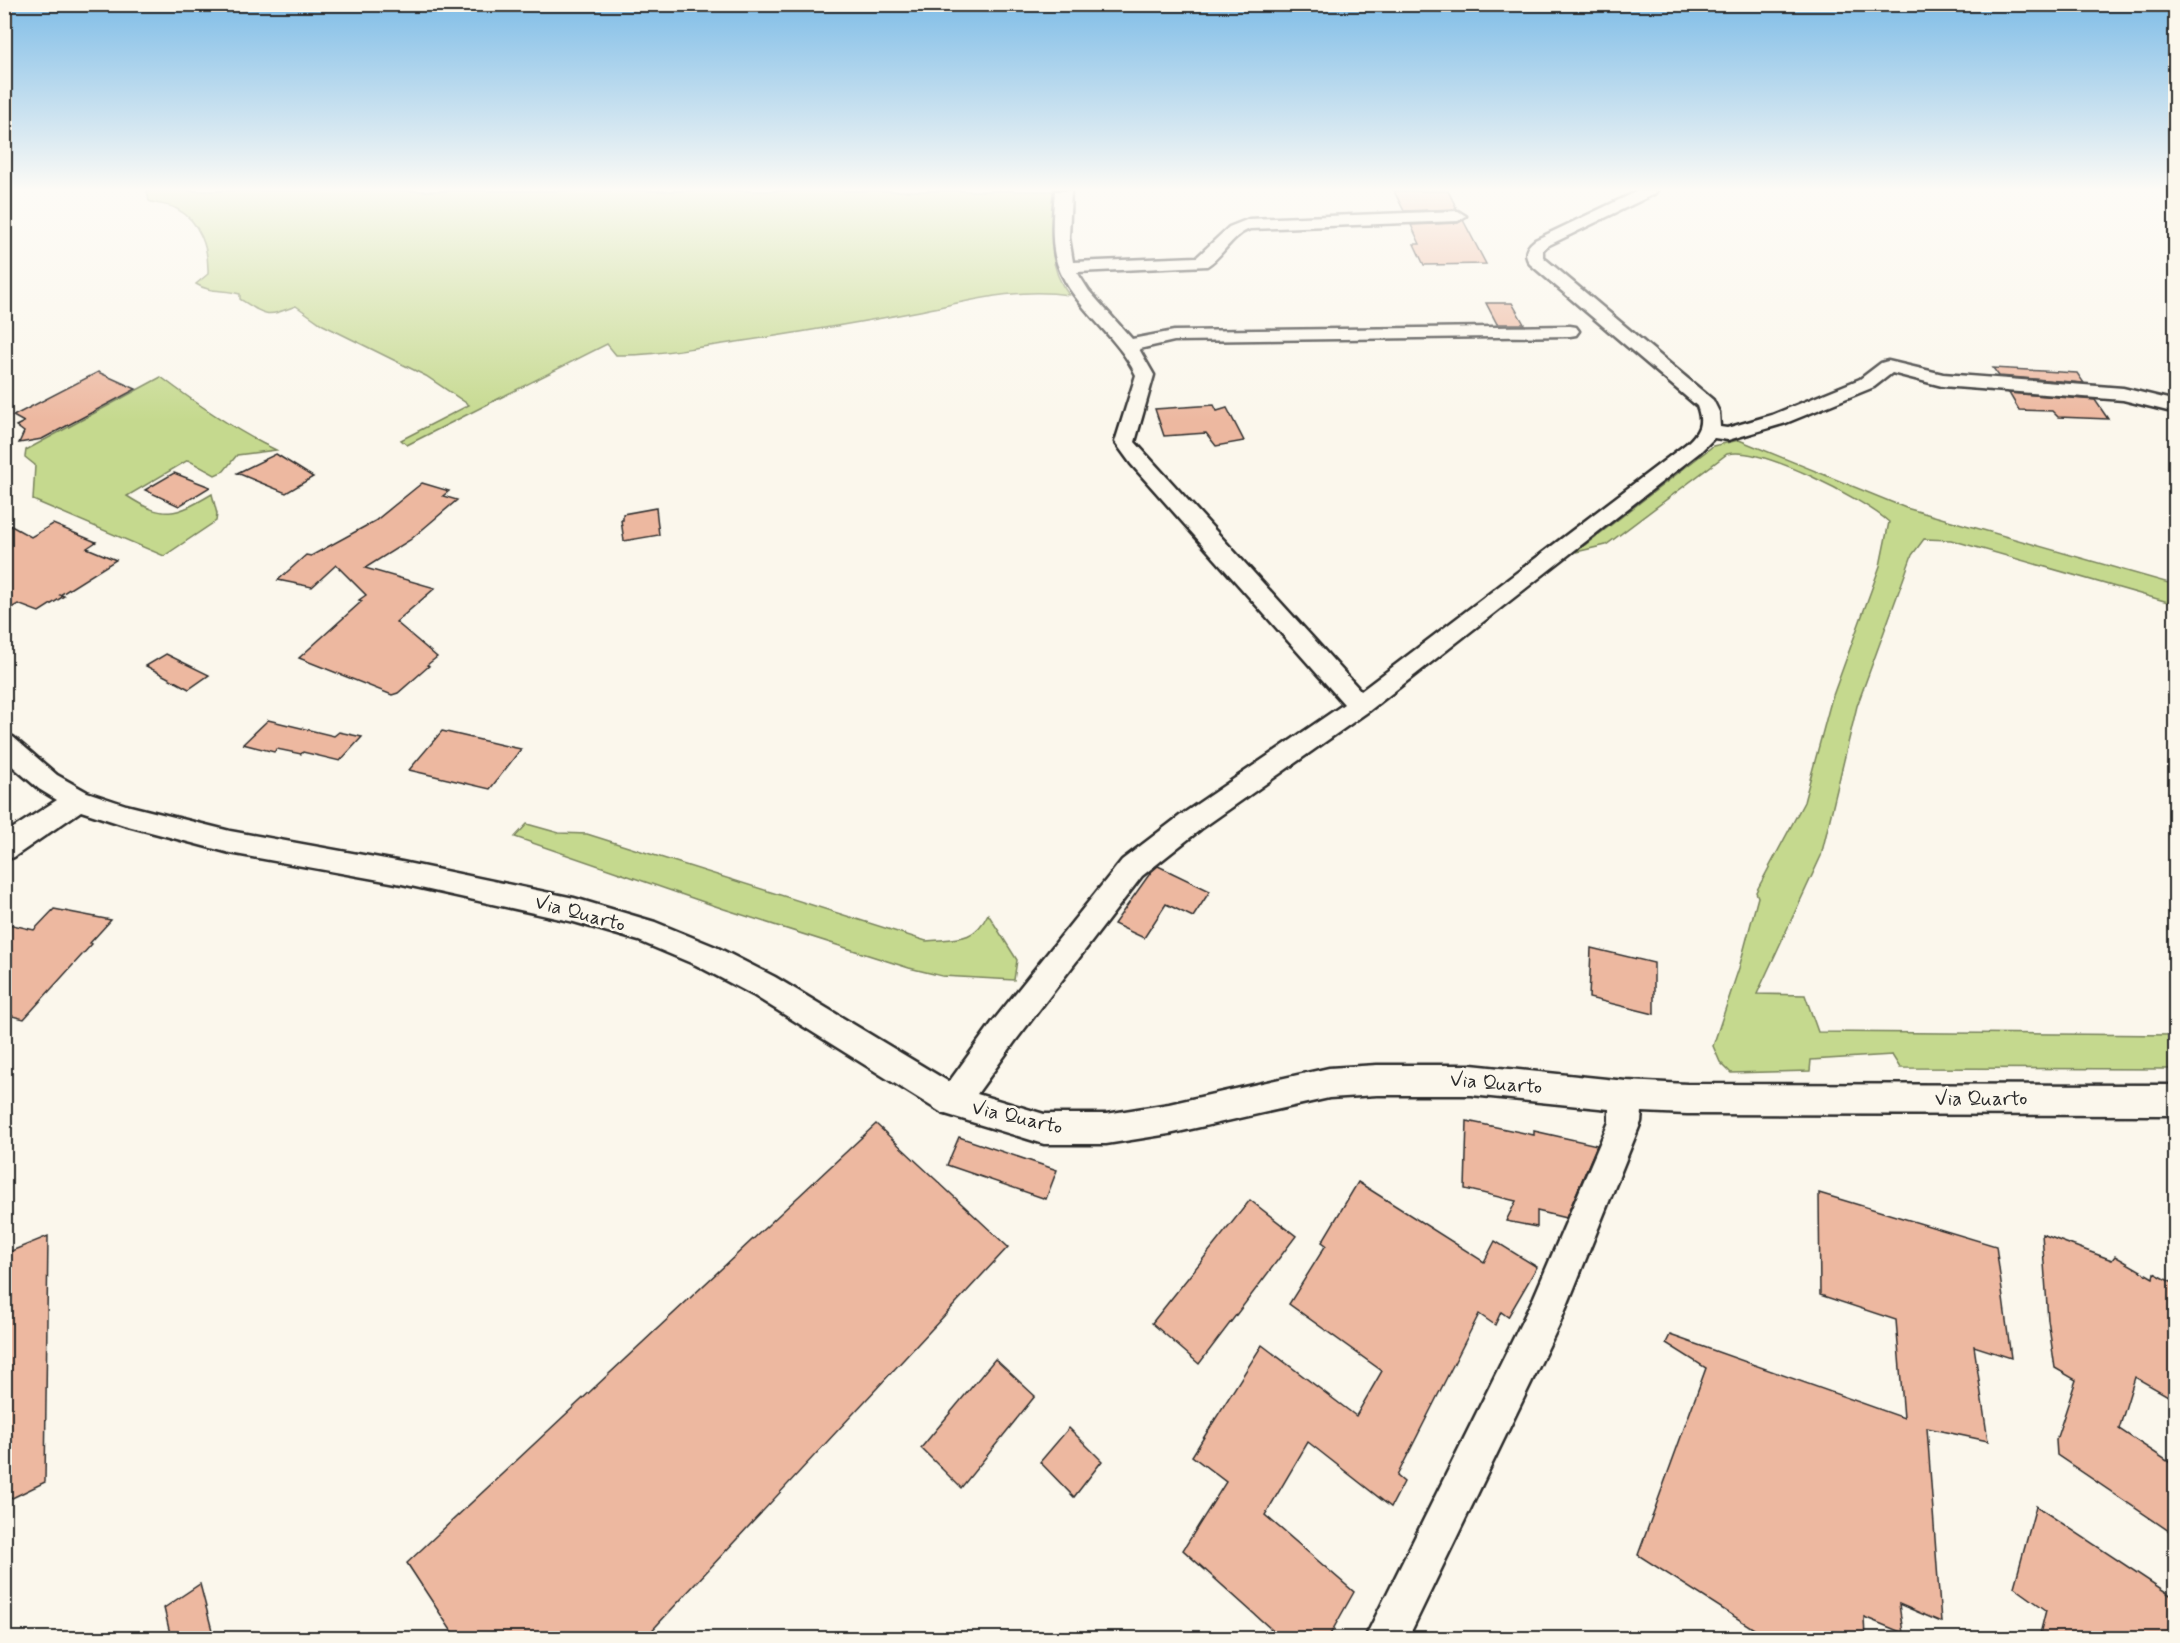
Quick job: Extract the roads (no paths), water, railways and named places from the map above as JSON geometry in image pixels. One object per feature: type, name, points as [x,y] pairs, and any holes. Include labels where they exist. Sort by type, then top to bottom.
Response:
[{"type":"street","points":[[1066,268],[1082,293],[1130,345],[1145,375],[1125,442],[1162,487],[1337,683],[1360,705]]},
{"type":"street","points":[[953,1102],[1005,1030],[1132,868],[1191,822],[1360,705],[1693,448],[1710,432],[1712,418],[1706,404],[1545,268]]},
{"type":"street","points":[[1130,345],[1174,336],[1570,331]]},
{"type":"street","points":[[1710,432],[1728,434],[1779,419],[1868,383],[1888,367],[1942,380],[2122,394],[2175,407]]},
{"type":"street","name":"Via Quarto","points":[[4,744],[48,782],[78,799],[124,814],[230,842],[414,875],[574,910],[645,931],[706,956],[764,986],[953,1102],[1044,1129],[1106,1130],[1169,1119],[1329,1083],[1358,1081],[1471,1080],[1626,1096],[1686,1099],[2175,1100]]},
{"type":"street","points":[[4,849],[78,799]]},
{"type":"street","points":[[1386,1638],[1547,1310],[1625,1122],[1626,1096]]}]
